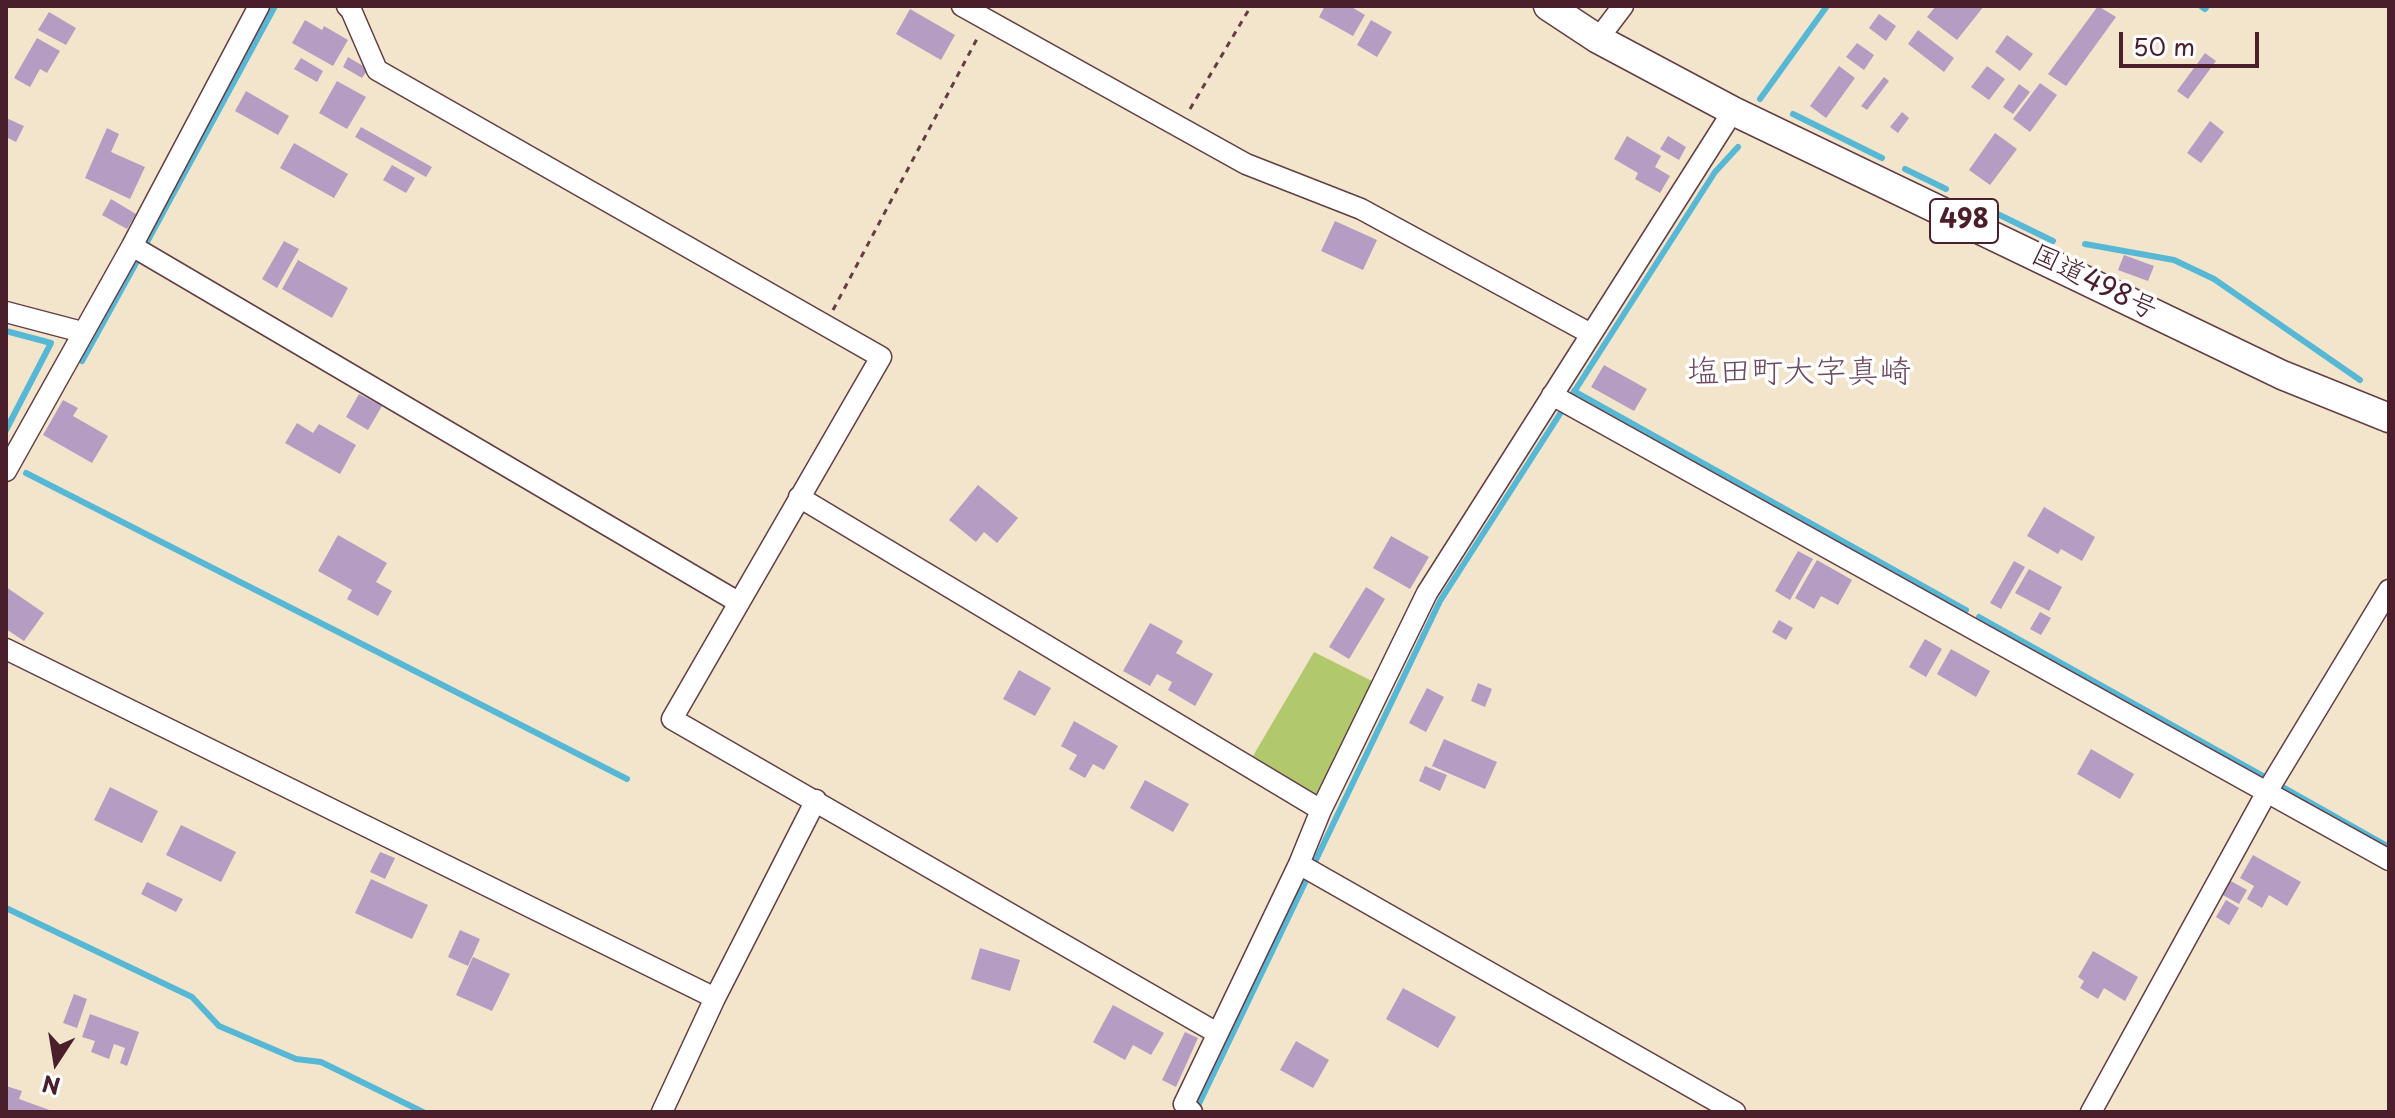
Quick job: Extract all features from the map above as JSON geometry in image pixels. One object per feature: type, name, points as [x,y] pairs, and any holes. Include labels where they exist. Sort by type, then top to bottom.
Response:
[{"type":"highway","name":"国道498号","points":[[1548,6],[1598,39],[1733,111],[2282,375],[2389,418]]},
{"type":"street","points":[[6,471],[132,246],[259,6]]},
{"type":"street","points":[[347,6],[377,70],[881,357],[672,719],[1217,1033]]},
{"type":"street","points":[[962,6],[1246,164],[1361,209],[1591,334]]},
{"type":"street","points":[[1598,39],[1623,6]]},
{"type":"street","points":[[1188,1108],[1217,1033],[1427,593],[1733,111]]},
{"type":"street","points":[[132,246],[738,602]]},
{"type":"street","points":[[6,312],[82,332]]},
{"type":"street","points":[[1552,395],[2268,790],[2389,860]]},
{"type":"street","points":[[799,497],[1321,810]]},
{"type":"street","points":[[2091,1112],[2268,790],[2389,590]]},
{"type":"street","points":[[6,649],[715,998]]},
{"type":"street","points":[[662,1112],[715,998],[816,800]]},
{"type":"street","points":[[1299,864],[1735,1112]]},
{"type":"path","points":[[1179,127],[1251,6]]},
{"type":"path","points":[[825,325],[987,20]]},
{"type":"green space","points":[[1314,652],[1374,682],[1316,795],[1253,756]]},
{"type":"building","points":[[1325,6],[1350,6],[1365,15],[1353,36],[1319,17]]},
{"type":"building","points":[[1936,6],[1984,6],[1957,40],[1927,17]]},
{"type":"building","points":[[2098,6],[2116,17],[2066,86],[2048,74]]},
{"type":"building","points":[[910,9],[955,35],[941,60],[896,34]]},
{"type":"building","points":[[49,12],[76,28],[66,45],[38,30]]},
{"type":"building","points":[[1879,14],[1896,26],[1886,41],[1869,28]]},
{"type":"building","points":[[305,20],[322,30],[324,26],[348,40],[333,66],[292,43]]},
{"type":"building","points":[[1371,20],[1392,32],[1377,57],[1357,45]]},
{"type":"building","points":[[1918,30],[1954,58],[1944,72],[1908,44]]},
{"type":"building","points":[[2007,35],[2033,54],[2020,71],[1995,52]]},
{"type":"building","points":[[37,38],[60,51],[47,73],[40,69],[30,87],[14,78]]},
{"type":"building","points":[[1857,43],[1874,55],[1864,70],[1846,57]]},
{"type":"building","points":[[2205,53],[2216,61],[2188,99],[2177,91]]},
{"type":"building","points":[[348,57],[368,69],[362,78],[343,67]]},
{"type":"building","points":[[301,58],[323,71],[317,82],[294,69]]},
{"type":"building","points":[[1839,66],[1855,78],[1826,118],[1810,106]]},
{"type":"building","points":[[1987,66],[2005,79],[1989,100],[1971,87]]},
{"type":"building","points":[[1884,77],[1889,81],[1867,110],[1861,106]]},
{"type":"building","points":[[337,81],[366,97],[347,129],[319,113]]},
{"type":"building","points":[[2040,83],[2057,95],[2030,132],[2013,119]]},
{"type":"building","points":[[2019,84],[2030,92],[2013,114],[2003,107]]},
{"type":"building","points":[[246,91],[289,116],[278,135],[235,111]]},
{"type":"building","points":[[1902,112],[1909,118],[1898,133],[1890,127]]},
{"type":"building","points":[[6,118],[24,126],[16,142],[6,137]]},
{"type":"building","points":[[2210,121],[2224,132],[2201,163],[2187,153]]},
{"type":"building","points":[[361,127],[432,167],[426,177],[355,137]]},
{"type":"building","points":[[107,128],[119,134],[111,152],[145,167],[130,199],[85,178]]},
{"type":"building","points":[[1995,133],[2017,149],[1990,185],[1969,170]]},
{"type":"building","points":[[1627,136],[1661,156],[1655,167],[1670,176],[1660,193],[1635,179],[1638,173],[1614,159]]},
{"type":"building","points":[[1668,136],[1686,147],[1679,160],[1660,149]]},
{"type":"building","points":[[294,143],[348,174],[334,198],[280,168]]},
{"type":"building","points":[[392,165],[415,178],[406,193],[383,180]]},
{"type":"building","points":[[111,199],[136,214],[127,229],[102,215]]},
{"type":"building","points":[[1335,221],[1377,240],[1363,270],[1321,251]]},
{"type":"building","points":[[284,241],[299,249],[277,288],[262,279]]},
{"type":"building","points":[[2124,255],[2154,266],[2148,281],[2118,270]]},
{"type":"building","points":[[298,260],[348,288],[332,318],[282,289]]},
{"type":"building","points":[[1604,365],[1647,389],[1634,411],[1591,387]]},
{"type":"building","points":[[359,394],[382,406],[368,430],[346,417]]},
{"type":"building","points":[[63,400],[78,408],[73,416],[108,436],[92,463],[43,435]]},
{"type":"building","points":[[297,423],[313,433],[319,424],[356,445],[340,474],[285,443]]},
{"type":"building","points":[[978,485],[1018,518],[997,543],[984,532],[976,542],[949,520]]},
{"type":"building","points":[[2044,507],[2095,537],[2082,561],[2061,549],[2058,554],[2027,536]]},
{"type":"building","points":[[338,535],[387,563],[376,582],[392,591],[378,616],[347,599],[352,590],[318,571]]},
{"type":"building","points":[[1391,536],[1429,557],[1410,589],[1373,568]]},
{"type":"building","points":[[1798,551],[1813,559],[1790,600],[1775,591]]},
{"type":"building","points":[[1817,560],[1852,580],[1838,605],[1821,596],[1814,609],[1795,598]]},
{"type":"building","points":[[2014,561],[2025,567],[2001,609],[1990,603]]},
{"type":"building","points":[[2029,569],[2062,587],[2049,611],[2015,593]]},
{"type":"building","points":[[6,587],[44,613],[24,641],[6,629]]},
{"type":"building","points":[[1366,587],[1385,599],[1349,659],[1329,647]]},
{"type":"building","points":[[2040,612],[2051,618],[2041,635],[2030,629]]},
{"type":"building","points":[[1779,620],[1793,628],[1786,640],[1772,632]]},
{"type":"building","points":[[1150,623],[1183,641],[1176,653],[1213,674],[1195,706],[1168,690],[1172,682],[1157,674],[1150,686],[1123,671]]},
{"type":"building","points":[[1925,639],[1942,649],[1926,677],[1909,667]]},
{"type":"building","points":[[1951,649],[1990,671],[1976,697],[1937,674]]},
{"type":"building","points":[[1019,670],[1051,688],[1035,716],[1003,699]]},
{"type":"building","points":[[1478,683],[1492,689],[1485,707],[1471,701]]},
{"type":"building","points":[[1427,688],[1444,697],[1426,732],[1409,723]]},
{"type":"building","points":[[1074,721],[1118,746],[1104,770],[1093,764],[1085,778],[1069,769],[1077,755],[1061,746]]},
{"type":"building","points":[[1444,739],[1497,762],[1485,789],[1432,766]]},
{"type":"building","points":[[2091,749],[2134,774],[2120,799],[2077,774]]},
{"type":"building","points":[[1425,766],[1447,775],[1440,791],[1419,781]]},
{"type":"building","points":[[1145,780],[1189,804],[1173,832],[1130,808]]},
{"type":"building","points":[[110,787],[158,811],[142,843],[94,820]]},
{"type":"building","points":[[181,825],[236,852],[221,882],[166,855]]},
{"type":"building","points":[[380,852],[395,858],[385,879],[370,872]]},
{"type":"building","points":[[2253,855],[2301,882],[2287,906],[2269,895],[2262,908],[2247,899],[2254,886],[2240,878]]},
{"type":"building","points":[[371,879],[428,905],[412,939],[355,913]]},
{"type":"building","points":[[2229,880],[2247,890],[2239,904],[2221,894]]},
{"type":"building","points":[[147,882],[183,899],[176,912],[141,894]]},
{"type":"building","points":[[2226,900],[2239,908],[2229,925],[2216,917]]},
{"type":"building","points":[[460,930],[480,939],[468,966],[448,957]]},
{"type":"building","points":[[980,948],[1020,960],[1010,991],[971,979]]},
{"type":"building","points":[[2093,951],[2138,977],[2125,1001],[2104,988],[2098,999],[2080,988],[2084,981],[2078,977]]},
{"type":"building","points":[[473,957],[510,974],[492,1011],[456,995]]},
{"type":"building","points":[[1403,988],[1456,1017],[1438,1048],[1386,1019]]},
{"type":"building","points":[[74,994],[87,999],[77,1028],[63,1023]]},
{"type":"building","points":[[1113,1005],[1164,1033],[1151,1055],[1133,1045],[1125,1060],[1093,1042]]},
{"type":"building","points":[[90,1014],[139,1032],[127,1066],[120,1063],[125,1048],[114,1044],[109,1059],[91,1052],[95,1041],[82,1037]]},
{"type":"building","points":[[1185,1032],[1198,1038],[1176,1087],[1162,1080]]},
{"type":"building","points":[[1296,1041],[1329,1060],[1313,1088],[1280,1070]]},
{"type":"building","points":[[6,1086],[22,1091],[19,1099],[55,1112],[6,1112]]},
{"type":"waterway","points":[[147,242],[275,6]]},
{"type":"waterway","points":[[1760,99],[1827,6]]},
{"type":"waterway","points":[[2201,6],[2205,9],[2207,6]]},
{"type":"waterway","points":[[1793,114],[1882,158]]},
{"type":"waterway","points":[[1196,1110],[1440,601],[1715,172],[1738,147]]},
{"type":"waterway","points":[[1905,169],[1946,189]]},
{"type":"waterway","points":[[1973,202],[2053,241]]},
{"type":"waterway","points":[[2085,244],[2174,260],[2214,279],[2360,380]]},
{"type":"waterway","points":[[82,361],[136,263]]},
{"type":"waterway","points":[[6,331],[51,343],[6,430]]},
{"type":"waterway","points":[[1574,391],[1966,610]]},
{"type":"waterway","points":[[26,473],[627,779]]},
{"type":"waterway","points":[[1979,617],[2265,777]]},
{"type":"waterway","points":[[2281,786],[2389,847]]},
{"type":"waterway","points":[[6,908],[192,997],[219,1026],[296,1059],[321,1062],[423,1112]]},
{"type":"district","name":"塩田町大字真崎","points":[[1799,373]]}]
